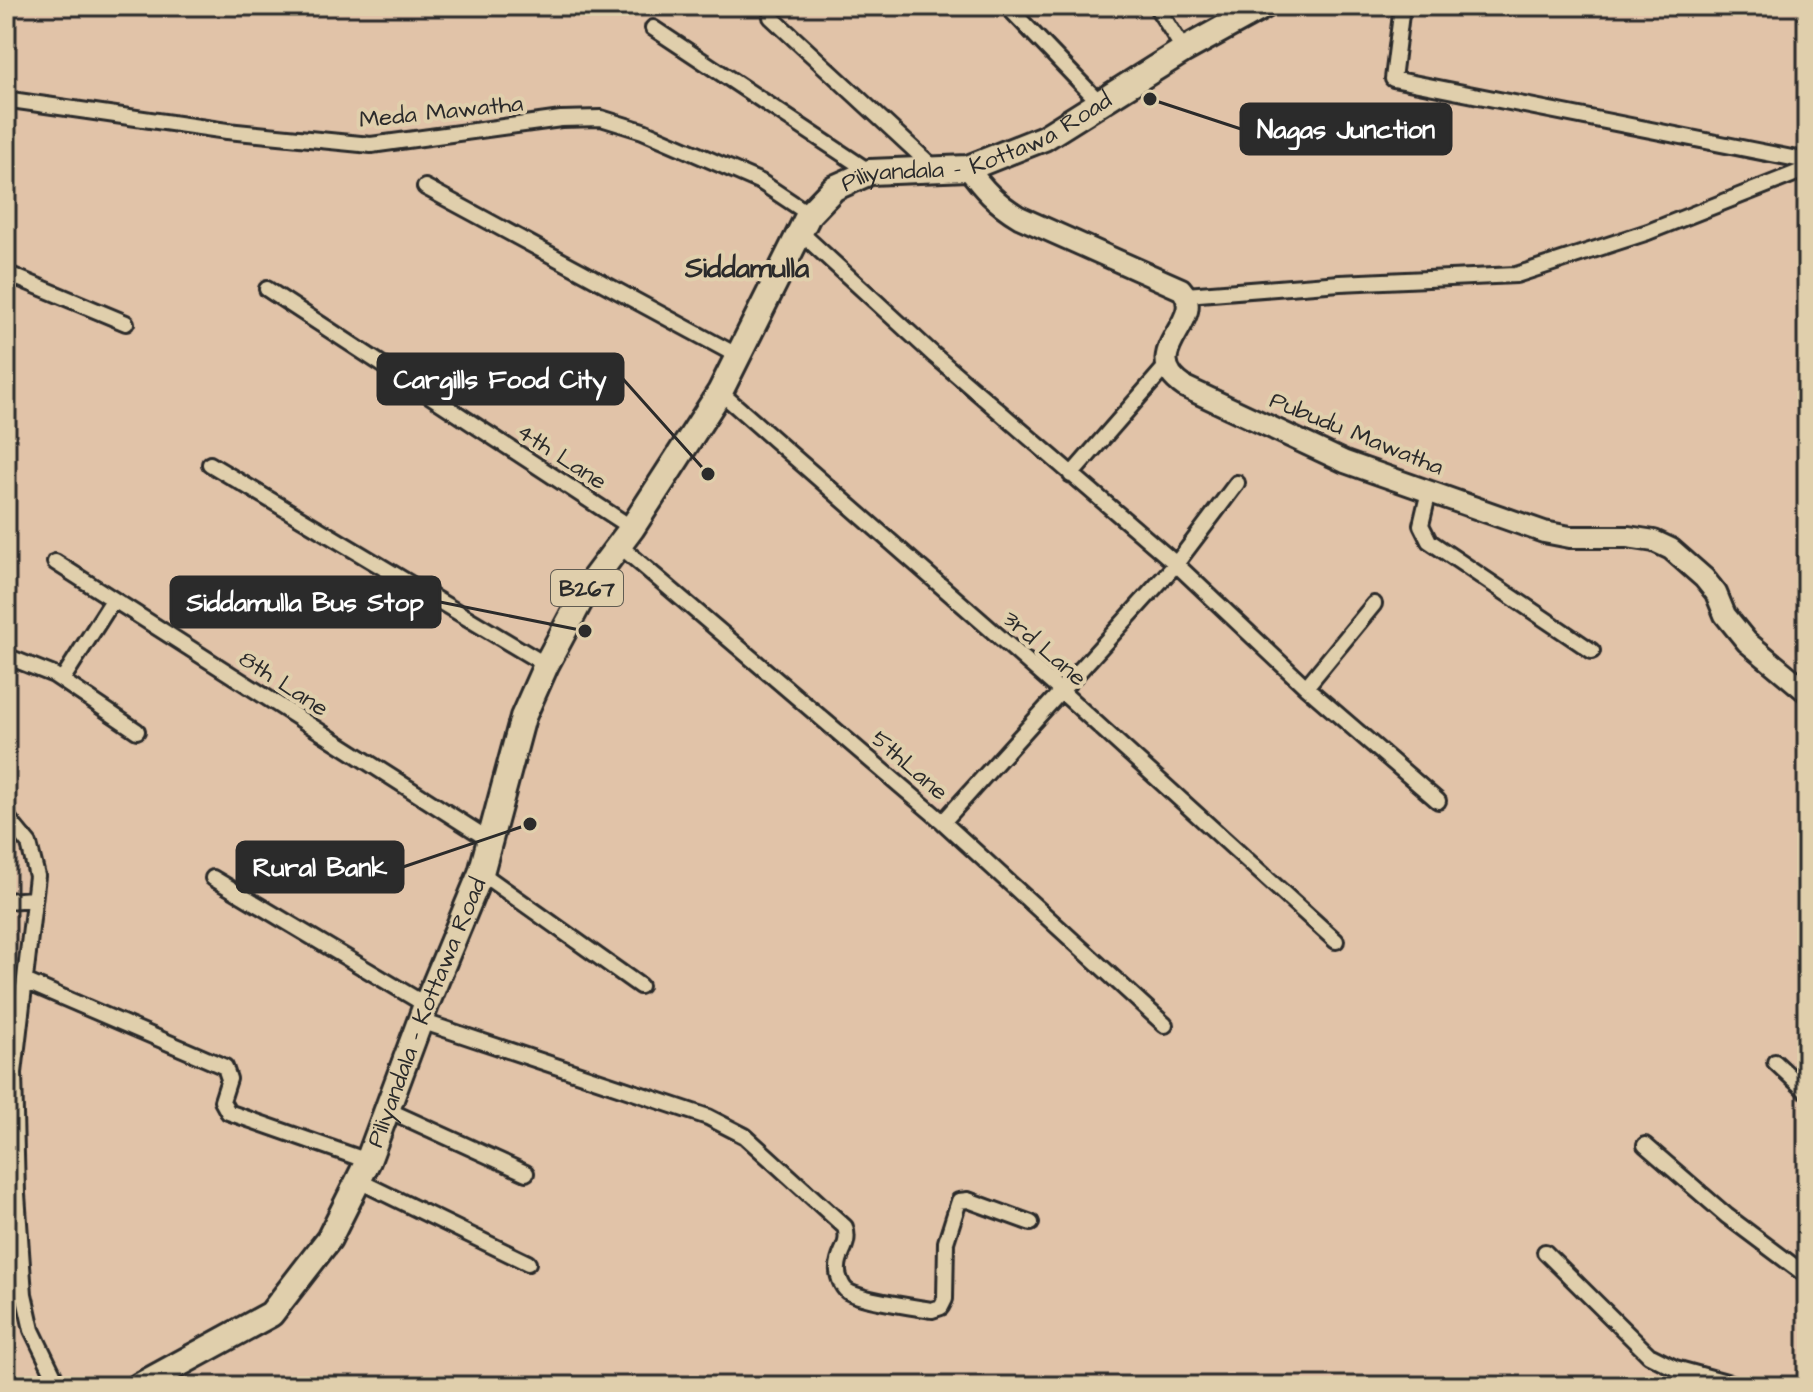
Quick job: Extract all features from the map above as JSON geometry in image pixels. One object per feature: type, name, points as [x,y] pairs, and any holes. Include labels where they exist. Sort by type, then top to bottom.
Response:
[{"type":"main road","name":"Piliyandala - Kottawa Road","points":[[139,1386],[271,1314],[329,1239],[388,1110],[481,873],[523,717],[546,665],[587,588],[626,537],[720,392],[804,222],[834,188],[870,172],[968,168],[1044,138],[1184,50],[1264,6]]},
{"type":"street","points":[[1007,6],[1101,104]]},
{"type":"street","points":[[1156,6],[1184,50]]},
{"type":"street","points":[[1402,6],[1393,79],[1807,161]]},
{"type":"street","points":[[771,17],[937,171]]},
{"type":"street","points":[[653,28],[870,172]]},
{"type":"street","name":"Meda Mawatha","points":[[8,103],[227,131],[371,145],[561,119],[601,118],[643,131],[761,182],[935,356],[1176,564],[1306,687],[1438,801]]},
{"type":"street","points":[[968,168],[998,205],[1172,284],[1186,295],[1187,315],[1171,342],[1167,365],[1071,475]]},
{"type":"street","points":[[1186,295],[1340,283],[1516,275],[1648,232],[1807,169]]},
{"type":"street","points":[[425,187],[738,356]]},
{"type":"street","points":[[6,273],[126,323]]},
{"type":"street","name":"4th Lane","points":[[267,289],[626,537]]},
{"type":"street","name":"Pubudu Mawatha","points":[[1167,365],[1175,380],[1196,392],[1345,462],[1544,532],[1570,537],[1628,537],[1654,541],[1671,549],[1704,578],[1716,593],[1725,615],[1747,642],[1807,692]]},
{"type":"street","name":"3rd Lane","points":[[720,392],[1062,692],[1336,941]]},
{"type":"street","points":[[210,464],[546,665]]},
{"type":"street","points":[[943,822],[1176,564],[1237,483]]},
{"type":"street","points":[[1429,491],[1421,525],[1429,541],[1592,651]]},
{"type":"street","name":"5thLane","points":[[626,537],[1165,1025]]},
{"type":"street","name":"8th Lane","points":[[55,562],[491,841]]},
{"type":"street","points":[[62,680],[113,600]]},
{"type":"street","points":[[1306,687],[1374,604]]},
{"type":"street","points":[[6,656],[62,680],[137,731]]},
{"type":"street","points":[[6,816],[29,844],[37,876],[14,1073],[17,1194],[24,1294],[32,1330],[59,1386]]},
{"type":"street","points":[[481,873],[640,986]]},
{"type":"street","points":[[213,878],[424,1013],[708,1117],[745,1136],[845,1227],[848,1238],[837,1268],[847,1291],[932,1310],[941,1307],[945,1299],[946,1242],[959,1201],[968,1200],[1031,1223]]},
{"type":"street","points":[[6,901],[34,899]]},
{"type":"street","points":[[27,982],[225,1067],[229,1079],[222,1101],[228,1112],[362,1171],[528,1263]]},
{"type":"street","points":[[1775,1062],[1807,1092]]},
{"type":"street","points":[[388,1110],[526,1173]]},
{"type":"street","points":[[1645,1145],[1727,1216],[1807,1276]]},
{"type":"street","points":[[1545,1252],[1649,1355],[1675,1368],[1741,1386]]},
{"type":"street","points":[[6,1291],[24,1294]]},
{"type":"place","name":"Nagas Junction","points":[[1150,99]]},
{"type":"place","name":"Cargills Food City","points":[[708,474]]},
{"type":"place","name":"Siddamulla Bus Stop","points":[[585,631]]},
{"type":"place","name":"Rural Bank","points":[[530,824]]},
{"type":"district","name":"Siddamulla","points":[[747,267]]}]
